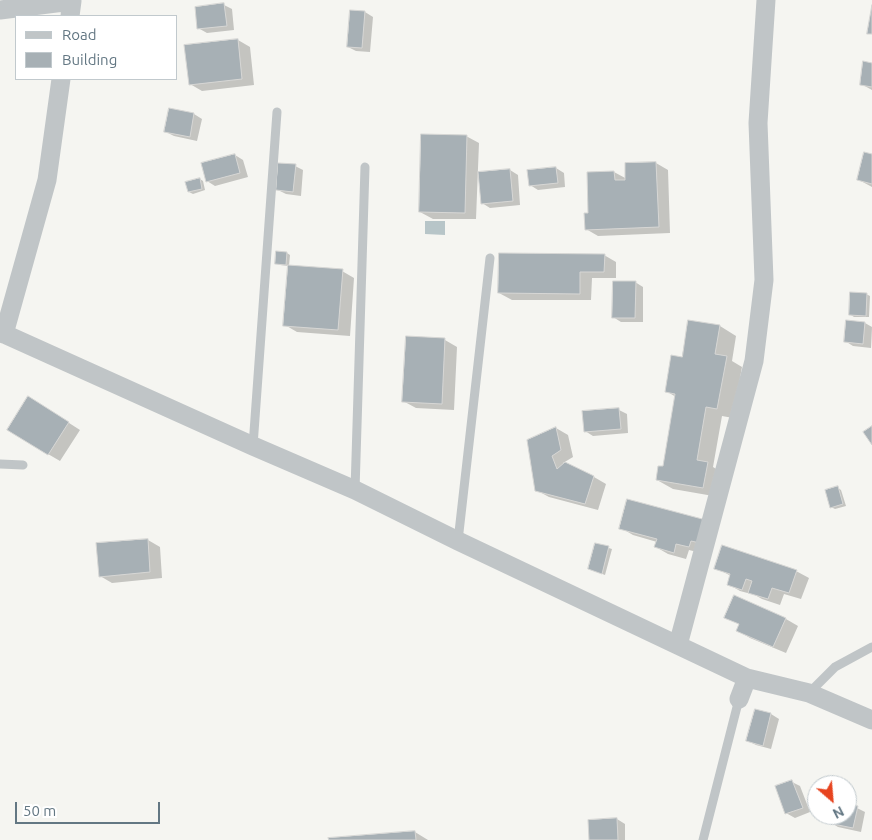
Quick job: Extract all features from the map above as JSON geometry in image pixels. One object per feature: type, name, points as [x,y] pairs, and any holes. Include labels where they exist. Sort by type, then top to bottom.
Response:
[{"type":"street","points":[[678,645],[754,361],[764,280],[758,123],[766,0]]},
{"type":"street","points":[[0,10],[72,6]]},
{"type":"street","points":[[61,80],[47,180],[2,333],[355,490],[458,541],[748,678],[809,693],[872,720]]},
{"type":"street","points":[[739,699],[748,678]]},
{"type":"lane","points":[[253,446],[278,112]]},
{"type":"lane","points":[[355,490],[365,167]]},
{"type":"lane","points":[[458,541],[490,258]]},
{"type":"lane","points":[[0,464],[23,465]]},
{"type":"lane","points":[[809,693],[835,667],[872,647]]},
{"type":"lane","points":[[703,840],[739,699]]},
{"type":"shaded area","points":[[425,221],[445,221],[445,235],[425,234]]},
{"type":"building","points":[[224,3],[227,26],[197,29],[195,7]]},
{"type":"building","points":[[872,5],[872,34],[867,34]]},
{"type":"building","points":[[350,10],[365,11],[362,48],[347,47]]},
{"type":"building","points":[[238,39],[242,79],[189,85],[184,45]]},
{"type":"building","points":[[863,61],[872,63],[872,87],[860,85]]},
{"type":"building","points":[[169,108],[194,113],[190,137],[164,132]]},
{"type":"building","points":[[421,134],[467,135],[465,213],[419,212]]},
{"type":"building","points":[[864,152],[872,154],[872,184],[857,180]]},
{"type":"building","points":[[235,154],[240,173],[206,182],[201,163]]},
{"type":"building","points":[[656,162],[659,227],[585,230],[584,213],[588,213],[587,172],[614,171],[615,180],[625,180],[625,163]]},
{"type":"building","points":[[278,163],[296,164],[293,192],[276,190]]},
{"type":"building","points":[[556,167],[558,183],[529,186],[527,170]]},
{"type":"building","points":[[510,169],[513,201],[481,204],[478,172]]},
{"type":"building","points":[[200,178],[202,189],[188,192],[185,182]]},
{"type":"building","points":[[276,251],[287,252],[286,265],[275,264]]},
{"type":"building","points":[[499,253],[605,254],[604,272],[580,272],[580,294],[498,293]]},
{"type":"building","points":[[288,265],[343,269],[338,330],[283,326]]},
{"type":"building","points":[[613,281],[636,281],[635,318],[612,318]]},
{"type":"building","points":[[850,292],[867,293],[866,316],[849,315]]},
{"type":"building","points":[[688,320],[720,325],[715,354],[727,356],[717,409],[706,407],[697,460],[708,462],[703,488],[656,480],[658,466],[663,466],[675,394],[665,392],[671,355],[682,357]]},
{"type":"building","points":[[846,320],[865,322],[863,344],[844,342]]},
{"type":"building","points":[[406,336],[445,338],[442,404],[402,402]]},
{"type":"building","points":[[28,396],[69,422],[48,455],[7,430]]},
{"type":"building","points":[[619,408],[621,429],[584,432],[582,411]]},
{"type":"building","points":[[872,426],[872,445],[863,432]]},
{"type":"building","points":[[556,427],[561,450],[552,456],[557,469],[565,462],[594,476],[585,504],[535,491],[527,440]]},
{"type":"building","points":[[838,486],[843,504],[830,508],[825,490]]},
{"type":"building","points":[[627,499],[706,520],[700,543],[691,541],[689,547],[676,544],[674,553],[654,547],[657,539],[619,529]]},
{"type":"building","points":[[148,539],[150,572],[99,577],[96,543]]},
{"type":"building","points":[[595,543],[609,546],[602,574],[588,569]]},
{"type":"building","points":[[722,545],[797,570],[789,593],[772,588],[768,599],[748,593],[752,581],[746,579],[742,590],[727,585],[730,574],[714,569]]},
{"type":"building","points":[[734,595],[786,618],[773,647],[736,631],[739,624],[724,618]]},
{"type":"building","points":[[755,709],[771,713],[763,746],[746,741]]},
{"type":"building","points":[[792,780],[803,808],[785,814],[775,786]]},
{"type":"building","points":[[617,818],[618,840],[589,840],[588,820]]},
{"type":"building","points":[[838,825],[854,825],[853,828]]},
{"type":"building","points":[[415,831],[416,840],[329,840],[328,838]]}]
